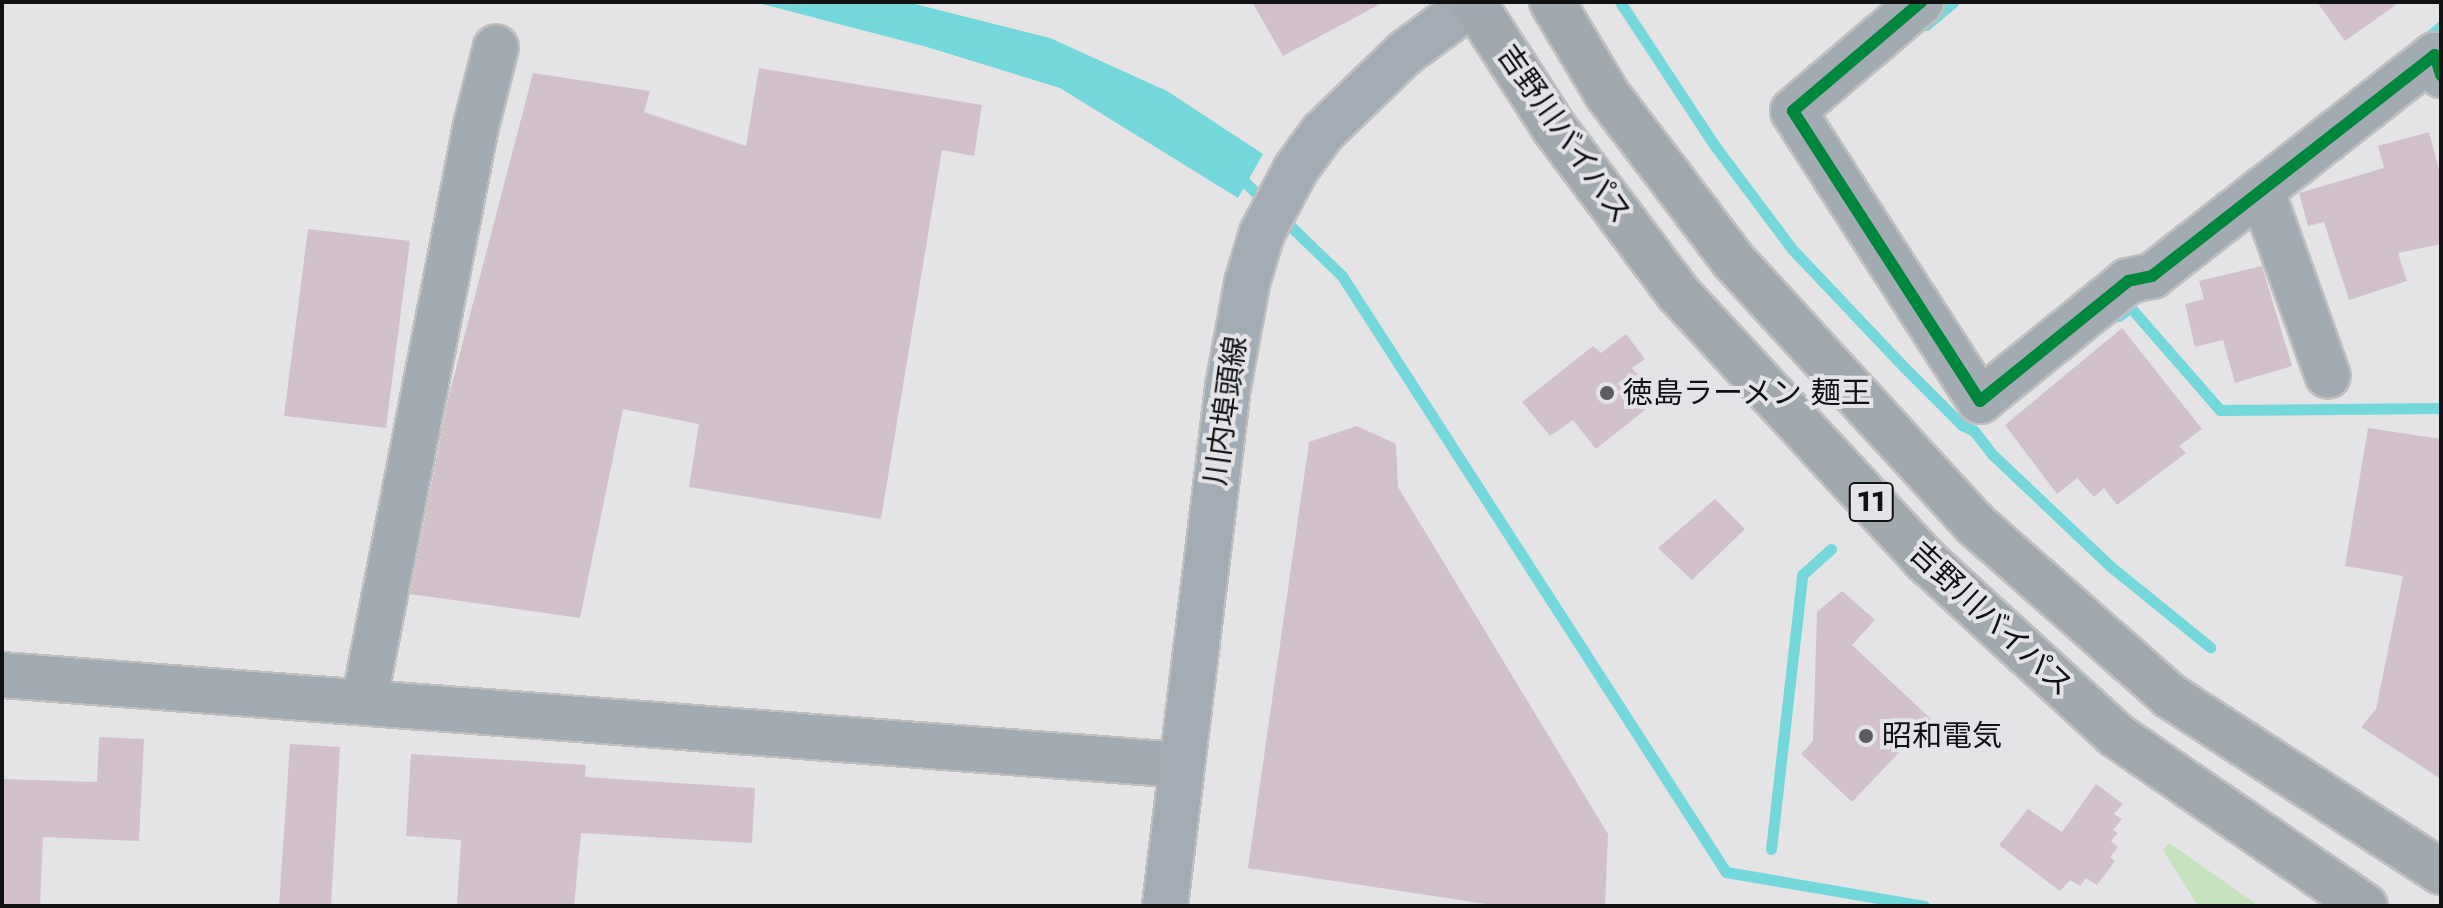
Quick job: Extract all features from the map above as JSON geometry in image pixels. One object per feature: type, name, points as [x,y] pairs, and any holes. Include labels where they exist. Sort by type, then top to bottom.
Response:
[{"type":"highway","name":"吉野川バイパス","points":[[1473,2],[1555,129],[1678,293],[1925,560],[2116,735],[2365,906]]},
{"type":"highway","name":"吉野川バイパス","points":[[1552,2],[1607,94],[1733,260],[1975,524],[2170,696],[2441,872]]},
{"type":"main road","name":"川内埠頭線","points":[[1165,906],[1228,387],[1247,283],[1262,233],[1296,169],[1323,132],[1430,32],[1473,2]]},
{"type":"street","points":[[1921,2],[1793,111],[1980,401],[2128,281],[2152,276],[2439,60]]},
{"type":"street","points":[[364,702],[476,126],[496,47]]},
{"type":"street","points":[[2262,192],[2328,376]]},
{"type":"street","points":[[2,675],[1180,765]]},
{"type":"green space","points":[[2169,843],[2259,906],[2198,906],[2163,850]]},
{"type":"water","points":[[754,2],[907,2],[1050,38],[1167,91],[1263,154],[1238,198],[1060,88],[927,47]]},
{"type":"building","points":[[1252,2],[1384,2],[1283,56]]},
{"type":"building","points":[[2317,2],[2400,2],[2345,41]]},
{"type":"building","points":[[759,68],[982,105],[974,156],[942,150],[881,519],[689,487],[699,424],[623,409],[580,618],[410,594],[448,399],[533,73],[650,91],[644,112],[746,146]]},
{"type":"building","points":[[2429,132],[2441,177],[2441,244],[2398,253],[2407,281],[2349,300],[2324,222],[2308,226],[2299,193],[2384,168],[2378,146]]},
{"type":"building","points":[[308,229],[410,241],[386,428],[284,416]]},
{"type":"building","points":[[2262,266],[2292,366],[2235,383],[2223,340],[2195,347],[2185,304],[2204,299],[2199,281]]},
{"type":"building","points":[[2122,328],[2202,429],[2179,446],[2186,453],[2117,505],[2104,488],[2094,497],[2077,478],[2057,494],[2005,425]]},
{"type":"building","points":[[1626,334],[1645,359],[1632,368],[1646,383],[1631,394],[1645,410],[1596,449],[1573,420],[1550,436],[1522,402],[1593,346],[1601,353]]},
{"type":"building","points":[[1357,426],[1396,444],[1398,487],[1608,834],[1605,906],[1499,906],[1248,868],[1309,442]]},
{"type":"building","points":[[2368,428],[2441,439],[2441,779],[2361,727],[2376,709],[2403,576],[2345,566]]},
{"type":"building","points":[[1715,499],[1745,529],[1692,580],[1658,548]]},
{"type":"building","points":[[1842,591],[1875,620],[1852,645],[1931,719],[1852,802],[1801,754],[1813,741],[1817,612]]},
{"type":"building","points":[[99,737],[144,739],[139,841],[43,837],[40,906],[2,906],[2,779],[97,782]]},
{"type":"building","points":[[290,744],[340,747],[331,906],[279,906]]},
{"type":"building","points":[[411,754],[586,765],[585,777],[755,788],[752,843],[581,833],[574,906],[457,906],[461,840],[406,836]]},
{"type":"building","points":[[2096,784],[2123,804],[2114,814],[2122,819],[2113,830],[2118,833],[2111,841],[2118,847],[2110,857],[2115,861],[2097,885],[2086,878],[2080,886],[2070,880],[2060,891],[1999,845],[2028,809],[2062,832]]},
{"type":"waterway","points":[[1620,2],[1715,146],[1792,249],[1905,368],[1962,425],[1974,431],[1993,455],[2110,566],[2210,647]]},
{"type":"waterway","points":[[1926,25],[1953,2]]},
{"type":"waterway","points":[[2421,43],[2441,26]]},
{"type":"waterway","points":[[1238,175],[1268,205]]},
{"type":"waterway","points":[[1281,217],[1342,276],[1726,872],[1924,906]]},
{"type":"waterway","points":[[2119,316],[2130,307],[2220,410],[2441,408]]},
{"type":"waterway","points":[[1771,849],[1802,575],[1831,549]]},
{"type":"cycle path","points":[[1921,2],[1793,111],[1980,401],[2128,281],[2152,276],[2435,55],[2441,75]]},
{"type":"place","name":"徳島ラーメン 麺王","points":[[1607,393]]},
{"type":"place","name":"昭和電気","points":[[1866,736]]}]
